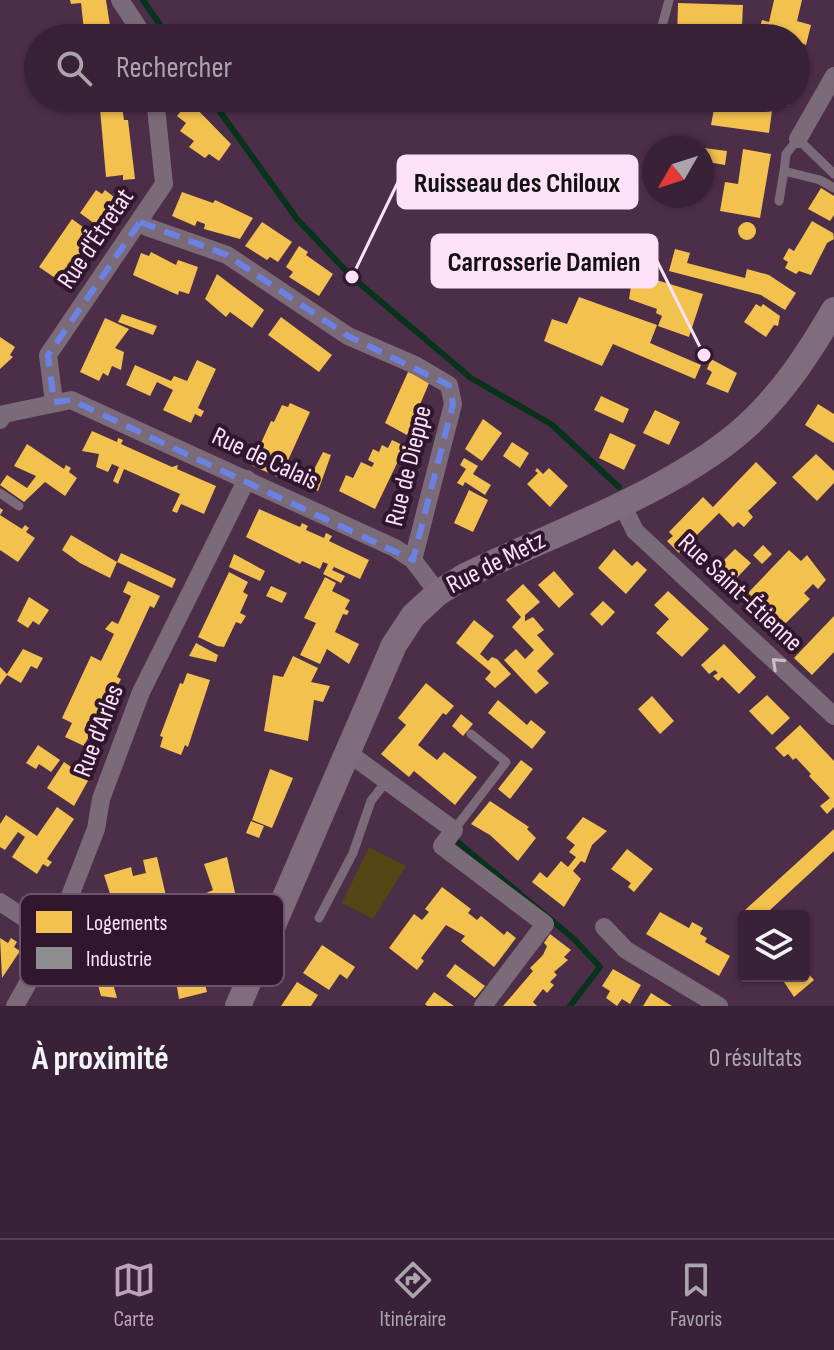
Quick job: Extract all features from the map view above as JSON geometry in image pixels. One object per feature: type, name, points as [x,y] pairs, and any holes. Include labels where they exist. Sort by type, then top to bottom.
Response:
[{"type":"street","points":[[120,0],[136,24]]},
{"type":"street","points":[[798,139],[834,76]]},
{"type":"street","name":"Rue d'Étretat","points":[[54,402],[48,355],[164,184],[156,112]]},
{"type":"street","name":"Rue de Dieppe","points":[[140,222],[227,255],[348,336],[415,365],[449,385],[453,404],[413,560]]},
{"type":"street","name":"Rue de Metz","points":[[284,899],[394,645],[413,616],[438,593],[692,466],[749,423],[798,367],[834,310]]},
{"type":"street","name":"Rue de Calais","points":[[54,402],[71,400],[395,548],[413,560],[438,593]]},
{"type":"street","points":[[0,420],[4,414],[54,402]]},
{"type":"street","name":"Rue d'Arles","points":[[71,894],[96,829],[101,799],[141,692],[247,479]]},
{"type":"street","name":"Rue Saint-Étienne","points":[[621,502],[635,531],[833,711]]},
{"type":"street","points":[[347,752],[454,830],[442,846],[545,924],[483,1006]]},
{"type":"street","points":[[0,902],[20,915]]},
{"type":"street","points":[[604,927],[626,950],[719,1006]]},
{"type":"street","name":"Rue d'Arles","points":[[15,1006],[26,986]]},
{"type":"street","name":"Rue de Metz","points":[[238,1006],[247,986]]},
{"type":"lane","points":[[663,24],[669,0]]},
{"type":"lane","points":[[779,201],[786,154],[798,139],[834,174]]},
{"type":"lane","points":[[784,171],[820,180],[834,188]]},
{"type":"lane","points":[[0,493],[19,506]]},
{"type":"lane","points":[[454,830],[506,762],[471,734]]},
{"type":"lane","points":[[319,918],[353,853],[371,801],[388,779]]},
{"type":"highlighted area","points":[[140,222],[227,255],[348,336],[449,385],[453,404],[413,560],[71,400],[54,402],[48,355]]},
{"type":"shaded area","points":[[369,847],[406,866],[373,919],[342,903]]},
{"type":"building: Logements","points":[[70,0],[106,0],[110,24],[83,24],[81,3],[71,4]]},
{"type":"building: Logements","points":[[774,0],[802,0],[797,21],[808,24],[761,24],[762,20],[769,22]]},
{"type":"building: Logements","points":[[678,3],[743,5],[742,24],[677,24]]},
{"type":"building: Logements","points":[[100,112],[123,112],[124,120],[128,120],[135,179],[123,180],[123,175],[106,177]]},
{"type":"building: Logements","points":[[180,112],[200,112],[231,144],[219,161],[209,154],[205,158],[189,147],[194,141],[180,131],[186,123],[177,116]]},
{"type":"building: Logements","points":[[713,112],[772,112],[769,133],[711,125]]},
{"type":"building: Logements","points":[[714,149],[727,151],[725,165],[714,163]]},
{"type":"building: Logements","points":[[743,149],[771,154],[760,218],[720,211],[725,182],[738,184]]},
{"type":"building: Logements","points":[[821,188],[834,196],[834,215],[830,221],[808,209]]},
{"type":"building: Logements","points":[[96,190],[102,194],[105,190],[118,200],[99,227],[80,213]]},
{"type":"building: Logements","points":[[182,192],[213,203],[215,200],[253,218],[240,239],[204,229],[205,224],[197,221],[195,226],[172,216]]},
{"type":"building: Logements","points":[[72,219],[94,235],[61,282],[39,267]]},
{"type":"building: Logements","points":[[812,221],[833,233],[834,239],[827,243],[811,275],[799,271],[796,274],[785,268],[788,262],[783,259],[789,248],[794,251]]},
{"type":"building: Logements","points":[[262,222],[292,242],[278,262],[270,257],[267,260],[245,246]]},
{"type":"building: Logements","points":[[747,222],[756,231],[747,240],[738,231]]},
{"type":"building: Logements","points":[[299,246],[308,252],[306,255],[333,274],[319,296],[289,277],[293,272],[286,267]]},
{"type":"building: Logements","points":[[675,249],[690,253],[687,263],[745,278],[747,269],[769,275],[796,293],[785,310],[761,295],[669,271]]},
{"type":"building: Logements","points":[[151,252],[176,265],[178,260],[198,267],[189,294],[179,291],[178,295],[133,275],[141,253],[149,256]]},
{"type":"building: Logements","points":[[633,273],[703,294],[689,337],[658,326],[662,316],[656,313],[657,309],[629,299]]},
{"type":"building: Logements","points":[[217,274],[264,310],[252,328],[230,312],[226,317],[205,299]]},
{"type":"building: Logements","points":[[579,297],[657,325],[650,343],[701,365],[695,379],[613,344],[602,366],[544,341],[552,319],[567,324]]},
{"type":"building: Logements","points":[[756,304],[761,307],[763,304],[780,316],[778,326],[774,325],[766,337],[744,322]]},
{"type":"building: Logements","points":[[122,314],[157,326],[153,335],[118,322]]},
{"type":"building: Logements","points":[[281,317],[332,355],[319,372],[268,335]]},
{"type":"building: Logements","points":[[105,318],[129,329],[115,348],[124,352],[121,370],[112,366],[108,376],[103,373],[99,381],[80,372]]},
{"type":"building: Logements","points":[[0,337],[15,347],[10,355],[13,357],[0,369]]},
{"type":"building: Logements","points":[[711,359],[737,373],[728,393],[706,384],[712,372],[707,369]]},
{"type":"building: Logements","points":[[197,360],[216,369],[198,408],[204,411],[201,417],[195,414],[191,423],[163,410],[173,390],[157,382],[150,396],[126,385],[135,365],[171,381],[174,376],[187,381]]},
{"type":"building: Logements","points":[[408,372],[430,381],[418,409],[421,410],[407,435],[385,423]]},
{"type":"building: Logements","points":[[601,396],[629,409],[623,423],[594,410]]},
{"type":"building: Logements","points":[[290,403],[310,412],[280,478],[251,465],[271,421],[274,422],[282,405],[288,407]]},
{"type":"building: Logements","points":[[818,404],[834,414],[834,443],[805,425]]},
{"type":"building: Logements","points":[[655,410],[680,422],[669,445],[643,433]]},
{"type":"building: Logements","points":[[483,419],[502,433],[482,461],[465,449]]},
{"type":"building: Logements","points":[[92,431],[117,442],[118,438],[123,440],[121,444],[172,467],[178,465],[177,469],[216,486],[204,514],[181,504],[177,513],[172,511],[180,494],[124,469],[118,484],[113,481],[119,467],[112,464],[108,472],[96,467],[99,454],[82,451]]},
{"type":"building: Logements","points":[[610,433],[636,445],[624,470],[599,458]]},
{"type":"building: Logements","points":[[392,440],[413,450],[409,458],[401,455],[375,509],[339,491],[346,475],[353,478],[361,462],[372,467],[374,463],[368,460],[373,449],[379,452],[382,445],[388,448]]},
{"type":"building: Logements","points":[[512,442],[529,453],[520,468],[503,456]]},
{"type":"building: Logements","points":[[27,444],[64,469],[66,465],[71,468],[69,472],[77,478],[65,496],[45,482],[24,502],[0,485],[7,475],[27,488],[36,476],[14,466]]},
{"type":"building: Logements","points":[[323,452],[331,455],[318,491],[306,485]]},
{"type":"building: Logements","points":[[816,454],[834,471],[834,483],[817,501],[792,477]]},
{"type":"building: Logements","points":[[464,458],[478,466],[473,474],[491,485],[485,495],[465,482],[463,486],[457,483],[466,469],[460,465]]},
{"type":"building: Logements","points":[[756,462],[777,483],[748,511],[753,517],[744,527],[738,522],[733,527],[719,513],[679,553],[667,541],[673,536],[669,532],[703,497],[713,507]]},
{"type":"building: Logements","points":[[537,468],[543,474],[549,468],[568,486],[550,507],[527,484],[538,473],[535,471]]},
{"type":"building: Logements","points":[[469,490],[488,500],[473,532],[454,523]]},
{"type":"building: Logements","points":[[259,509],[300,527],[302,523],[308,526],[306,530],[324,538],[326,533],[332,536],[329,541],[369,560],[360,579],[334,567],[332,570],[345,576],[341,583],[323,574],[328,564],[323,562],[320,569],[302,561],[300,564],[246,537]]},
{"type":"building: Logements","points":[[0,515],[22,529],[25,525],[29,528],[26,532],[35,538],[18,562],[0,550]]},
{"type":"building: Logements","points":[[71,535],[117,562],[110,578],[62,550]]},
{"type":"building: Logements","points":[[763,545],[772,554],[762,564],[753,555]]},
{"type":"building: Logements","points":[[614,549],[632,566],[637,561],[647,570],[626,594],[598,568]]},
{"type":"building: Logements","points":[[735,549],[751,563],[730,585],[714,570]]},
{"type":"building: Logements","points":[[789,550],[801,561],[807,555],[826,580],[818,589],[813,584],[804,593],[810,599],[778,631],[765,619],[774,610],[764,600],[760,604],[748,593]]},
{"type":"building: Logements","points":[[121,553],[176,579],[172,588],[117,562]]},
{"type":"building: Logements","points":[[234,554],[265,571],[260,581],[229,567]]},
{"type":"building: Logements","points":[[554,571],[574,594],[559,608],[538,585]]},
{"type":"building: Logements","points":[[229,572],[248,582],[243,592],[248,595],[240,613],[246,616],[241,624],[236,622],[224,647],[198,637]]},
{"type":"building: Logements","points":[[325,577],[336,583],[332,591],[350,600],[345,609],[349,611],[347,615],[343,614],[335,632],[359,644],[349,664],[327,649],[320,664],[300,655],[316,623],[304,618]]},
{"type":"building: Logements","points":[[128,581],[160,596],[154,608],[150,606],[117,677],[121,679],[118,685],[114,683],[98,716],[102,718],[99,726],[95,724],[84,746],[65,737],[72,723],[62,718],[91,656],[101,661],[114,634],[105,629],[112,621],[118,624],[131,596],[123,592]]},
{"type":"building: Logements","points":[[523,584],[540,602],[525,615],[525,621],[533,617],[544,630],[537,635],[554,654],[537,671],[549,683],[536,694],[504,660],[516,649],[525,659],[534,650],[512,627],[521,617],[506,600]]},
{"type":"building: Logements","points":[[271,586],[287,593],[282,603],[266,596]]},
{"type":"building: Logements","points":[[668,591],[709,629],[682,657],[656,633],[669,619],[654,605]]},
{"type":"building: Logements","points":[[29,597],[49,610],[39,625],[33,621],[28,628],[17,621]]},
{"type":"building: Logements","points":[[603,601],[615,612],[602,626],[590,614]]},
{"type":"building: Logements","points":[[834,616],[834,652],[812,675],[794,658]]},
{"type":"building: Logements","points":[[474,620],[494,636],[480,654],[488,661],[492,657],[497,659],[511,674],[495,688],[485,679],[491,672],[456,643]]},
{"type":"building: Logements","points":[[196,643],[218,655],[216,662],[189,656]]},
{"type":"building: Logements","points":[[724,644],[756,677],[739,694],[722,677],[718,681],[713,676],[718,673],[715,670],[709,674],[701,665]]},
{"type":"building: Logements","points":[[23,649],[43,658],[37,669],[31,666],[21,683],[7,675],[0,685],[0,667],[7,674]]},
{"type":"building: Logements","points":[[293,656],[318,668],[311,682],[330,686],[323,702],[314,700],[308,741],[264,731],[273,675],[283,677]]},
{"type":"building: Logements","points":[[187,673],[210,680],[188,747],[185,745],[181,755],[160,747],[163,737],[160,736],[180,683],[183,684]]},
{"type":"building: Logements","points":[[426,683],[454,706],[446,715],[443,713],[418,745],[437,760],[444,752],[477,777],[455,805],[414,771],[409,777],[381,754],[406,725],[398,718]]},
{"type":"building: Logements","points":[[767,695],[790,718],[772,735],[749,711]]},
{"type":"building: Logements","points":[[652,696],[674,721],[660,734],[638,709]]},
{"type":"building: Logements","points":[[498,700],[527,725],[531,720],[546,732],[532,749],[488,713]]},
{"type":"building: Logements","points":[[461,714],[473,724],[463,736],[452,726]]},
{"type":"building: Logements","points":[[800,725],[834,761],[834,807],[827,814],[820,806],[830,798],[796,758],[793,760],[788,754],[784,757],[775,748]]},
{"type":"building: Logements","points":[[38,745],[60,760],[51,772],[39,764],[36,769],[26,763]]},
{"type":"building: Logements","points":[[521,760],[533,769],[510,799],[498,789]]},
{"type":"building: Logements","points":[[64,762],[89,779],[74,806],[47,788]]},
{"type":"building: Logements","points":[[270,769],[293,778],[272,828],[252,820]]},
{"type":"building: Logements","points":[[490,801],[529,827],[527,829],[536,838],[518,861],[490,835],[471,824]]},
{"type":"building: Logements","points":[[57,807],[74,819],[47,859],[52,862],[48,867],[43,864],[37,874],[12,857],[25,837],[18,832],[5,850],[0,847],[0,824],[6,815],[37,836]]},
{"type":"building: Logements","points":[[583,817],[607,831],[592,845],[585,863],[581,861],[573,871],[581,879],[564,907],[532,882],[540,872],[547,878],[561,861],[568,867],[576,857],[569,852],[575,845],[566,838]]},
{"type":"building: Logements","points":[[251,821],[264,826],[259,838],[246,833]]},
{"type":"building: Logements","points":[[834,829],[834,851],[770,910],[745,910]]},
{"type":"building: Logements","points":[[627,849],[653,869],[634,892],[628,887],[631,883],[611,869]]},
{"type":"building: Logements","points":[[157,857],[166,894],[110,894],[104,875],[131,867],[133,876],[146,873],[143,860]]},
{"type":"building: Logements","points":[[227,857],[235,894],[204,894],[213,890],[204,864]]},
{"type":"building: Logements","points":[[442,887],[471,909],[468,913],[477,920],[481,916],[504,935],[507,931],[516,938],[494,967],[461,941],[465,936],[446,925],[421,958],[424,961],[417,970],[389,948],[414,914],[422,920],[429,912],[425,909]]},
{"type":"building: Logements","points":[[660,912],[689,928],[692,922],[703,928],[700,934],[707,938],[705,942],[730,956],[719,976],[646,934]]},
{"type":"building: Logements","points":[[550,934],[571,950],[564,957],[568,960],[554,972],[557,975],[550,982],[554,985],[547,993],[543,989],[533,1002],[537,1006],[503,1006],[533,971],[530,968],[543,955],[547,946],[544,943]]},
{"type":"building: Logements","points":[[0,938],[8,943],[11,938],[17,942],[14,947],[20,951],[2,978]]},
{"type":"building: Logements","points":[[322,945],[355,967],[347,979],[340,974],[329,990],[303,973]]},
{"type":"building: Logements","points":[[455,964],[485,986],[475,998],[446,976]]},
{"type":"building: Logements","points":[[613,969],[641,985],[630,1004],[622,999],[617,1006],[606,998],[610,991],[602,986]]},
{"type":"building: Logements","points":[[810,976],[814,980],[794,997],[784,982],[810,982]]},
{"type":"building: Logements","points":[[297,982],[318,995],[311,1006],[281,1006]]},
{"type":"building: Logements","points":[[98,986],[114,986],[117,998],[101,996]]},
{"type":"building: Logements","points":[[206,986],[207,992],[179,999],[177,987]]},
{"type":"building: Logements","points":[[434,992],[454,1006],[427,1006],[425,1004]]},
{"type":"building: Logements","points":[[651,993],[667,1003],[672,1006],[643,1006]]},
{"type":"waterway","points":[[143,0],[159,24]]},
{"type":"waterway","points":[[220,112],[297,219],[352,277],[471,378],[551,424],[619,487]]},
{"type":"waterway","points":[[453,838],[574,939],[600,967],[570,1006]]},
{"type":"place","name":"Ruisseau des Chiloux","points":[[352,277]]},
{"type":"place","name":"Carrosserie Damien","points":[[704,355]]}]
